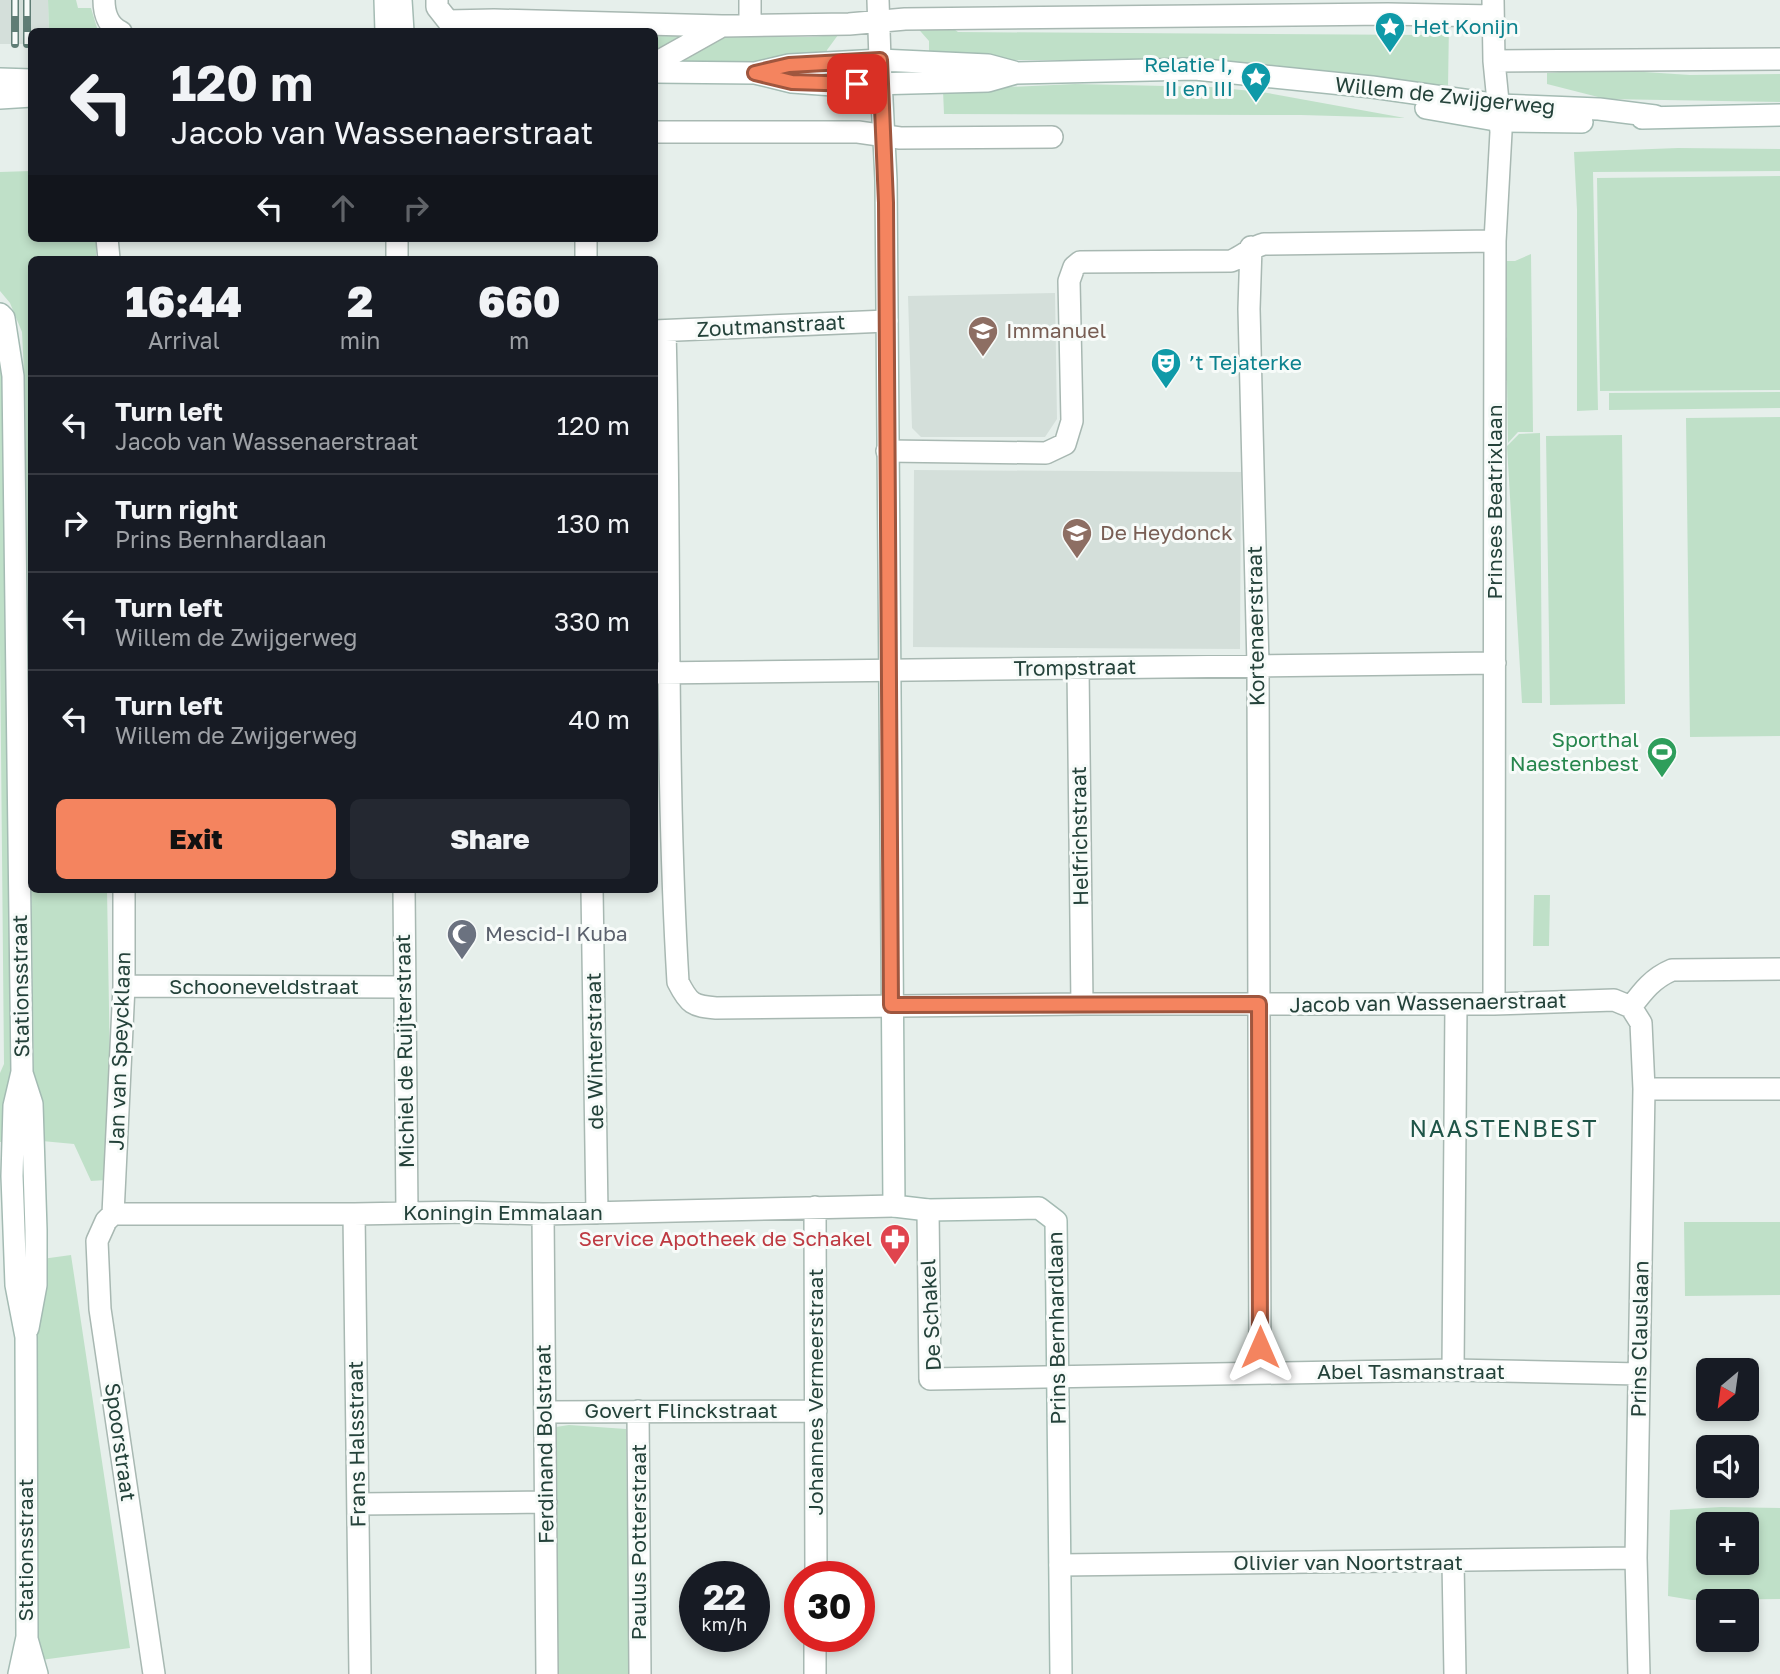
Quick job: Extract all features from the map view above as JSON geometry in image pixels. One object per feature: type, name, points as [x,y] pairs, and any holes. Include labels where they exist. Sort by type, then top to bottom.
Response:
[{"type":"street","points":[[104,0],[104,11],[116,28]]},
{"type":"street","points":[[385,0],[386,28]]},
{"type":"street","points":[[401,0],[403,28]]},
{"type":"street","points":[[437,0],[438,7],[448,20],[722,26],[849,24],[878,10],[1388,14],[1493,8]]},
{"type":"street","points":[[750,0],[750,25]]},
{"type":"street","name":"Prinses Beatrixlaan","points":[[1493,8],[1494,61],[1500,113],[1495,241],[1494,1004]]},
{"type":"street","points":[[878,10],[884,136],[887,321],[894,1206]]},
{"type":"street","points":[[658,62],[722,26]]},
{"type":"street","name":"Willem de Zwijgerweg","points":[[1494,61],[1780,59]]},
{"type":"street","name":"Willem de Zwijgerweg","points":[[755,73],[789,65],[880,60],[988,65],[1016,73]]},
{"type":"street","name":"Willem de Zwijgerweg","points":[[658,72],[755,73],[792,82],[833,85],[988,81],[1016,73],[1195,69],[1319,83],[1366,96],[1598,123],[1655,116],[1780,115]]},
{"type":"street","points":[[0,79],[28,80]]},
{"type":"street","points":[[0,98],[28,96]]},
{"type":"street","points":[[658,132],[858,132],[900,138],[1052,137]]},
{"type":"street","points":[[887,451],[1046,453],[1065,444],[1072,421],[1069,281],[1074,267],[1080,262],[1231,261],[1242,257],[1251,247],[1264,244],[1495,241]]},
{"type":"street","name":"Kortenaerstraat","points":[[1251,247],[1249,323],[1258,666],[1261,1373]]},
{"type":"street","name":"Stationsstraat","points":[[0,314],[4,318],[13,376],[22,1072],[32,1104],[16,1203],[36,1285],[26,1337],[27,1637],[19,1674]]},
{"type":"street","name":"Zoutmanstraat","points":[[660,331],[887,321]]},
{"type":"street","points":[[660,331],[663,866]]},
{"type":"street","name":"Trompstraat","points":[[662,673],[1495,663]]},
{"type":"street","name":"Helfrichstraat","points":[[1078,668],[1082,1003]]},
{"type":"street","name":"Jacob van Wassenaerstraat","points":[[663,866],[678,982],[686,997],[695,1006],[716,1008],[1082,1003],[1456,1005],[1614,1000],[1630,1007]]},
{"type":"street","name":"Jan van Speycklaan","points":[[113,1213],[124,986],[124,893]]},
{"type":"street","name":"Michiel de Ruijterstraat","points":[[404,893],[407,1213]]},
{"type":"street","name":"de Winterstraat","points":[[592,893],[597,1213]]},
{"type":"street","points":[[1630,1007],[1659,975],[1672,970],[1780,969]]},
{"type":"street","name":"Schooneveldstraat","points":[[124,986],[404,987]]},
{"type":"street","points":[[1453,1370],[1456,1005]]},
{"type":"street","name":"Prins Clauslaan","points":[[1630,1007],[1641,1024],[1644,1089],[1636,1558],[1639,1674]]},
{"type":"street","points":[[1644,1089],[1780,1089]]},
{"type":"street","name":"Johannes Vermeerstraat","points":[[815,1206],[816,1561]]},
{"type":"street","name":"Koningin Emmalaan","points":[[113,1213],[543,1214],[894,1206]]},
{"type":"street","name":"Prins Bernhardlaan","points":[[894,1206],[928,1210],[1039,1208],[1056,1221],[1061,1674]]},
{"type":"street","name":"De Schakel","points":[[928,1210],[930,1380],[1058,1378]]},
{"type":"street","name":"Spoorstraat","points":[[113,1213],[106,1221],[97,1241],[100,1309],[154,1674]]},
{"type":"street","name":"Frans Halsstraat","points":[[354,1214],[360,1674]]},
{"type":"street","name":"Ferdinand Bolstraat","points":[[543,1214],[547,1674]]},
{"type":"street","name":"Abel Tasmanstraat","points":[[1058,1378],[1453,1370],[1639,1374]]},
{"type":"street","name":"Paulus Potterstraat","points":[[638,1411],[640,1674]]},
{"type":"street","name":"Govert Flinckstraat","points":[[545,1412],[816,1411]]},
{"type":"street","points":[[358,1504],[546,1502]]},
{"type":"street","name":"Olivier van Noortstraat","points":[[1060,1565],[1636,1558]]},
{"type":"street","points":[[1453,1562],[1455,1674]]},
{"type":"street","name":"Stationsstraat","points":[[27,1637],[37,1674]]},
{"type":"street","points":[[815,1652],[815,1674]]},
{"type":"shaded area","points":[[0,0],[48,0],[49,28],[28,28],[28,44],[0,44]]},
{"type":"shaded area","name":"Immanuel","points":[[1055,293],[1057,419],[1045,437],[921,437],[912,428],[908,296]]},
{"type":"shaded area","name":"De Heydonck","points":[[914,470],[1241,472],[1240,649],[913,647]]},
{"type":"green space","points":[[48,0],[76,0],[78,8],[91,8],[97,28],[49,28]]},
{"type":"green space","points":[[1449,22],[1448,88],[1271,65],[1123,60],[1005,60],[929,54],[929,41],[914,24],[948,25],[958,32],[1431,35]]},
{"type":"green space","points":[[838,35],[827,50],[826,58],[745,64],[658,65],[658,36]]},
{"type":"green space","points":[[1599,69],[1690,75],[1780,74],[1780,102],[1606,99],[1547,84],[1547,73]]},
{"type":"green space","points":[[1075,84],[1211,87],[1262,92],[1405,118],[944,114],[943,90]]},
{"type":"green space","points":[[1678,148],[1780,149],[1780,171],[1593,172],[1598,410],[1577,411],[1577,210],[1574,152]]},
{"type":"green space","points":[[28,171],[28,242],[96,242],[96,256],[28,256],[28,620],[22,332],[10,303],[0,291],[0,172]]},
{"type":"green space","points":[[1780,176],[1780,390],[1600,391],[1597,178]]},
{"type":"green space","points":[[1531,254],[1533,432],[1518,432],[1508,443],[1507,381],[1501,375],[1501,344],[1507,337],[1506,286],[1500,279],[1501,261],[1515,261]]},
{"type":"green space","points":[[0,345],[5,366],[13,1041],[6,1142],[0,1142],[0,1073],[4,1064]]},
{"type":"green space","points":[[1780,392],[1780,408],[1609,410],[1609,393]]},
{"type":"green space","points":[[1780,417],[1780,736],[1690,737],[1686,418]]},
{"type":"green space","points":[[1540,433],[1542,703],[1522,703],[1507,446],[1519,434]]},
{"type":"green space","points":[[1622,435],[1625,704],[1550,705],[1546,436]]},
{"type":"green space","points":[[32,893],[107,893],[110,1068],[106,1180],[91,1181],[74,1144],[42,1141],[34,1079]]},
{"type":"green space","points":[[1534,895],[1550,895],[1549,946],[1533,946]]},
{"type":"green space","points":[[1684,1222],[1780,1222],[1780,1295],[1685,1296]]},
{"type":"green space","points":[[71,1255],[130,1648],[41,1660],[35,1619],[36,1342],[42,1259]]},
{"type":"green space","points":[[569,1425],[626,1429],[629,1674],[555,1674],[553,1434],[556,1427]]},
{"type":"green space","points":[[1780,1508],[1780,1599],[1759,1599],[1759,1589],[1696,1589],[1696,1600],[1668,1596],[1670,1510]]},
{"type":"railway","points":[[15,0],[15,44]]},
{"type":"railway","points":[[27,0],[27,44]]},
{"type":"place","name":"Het Konijn","points":[[1390,54]]},
{"type":"place","name":"Relatie I, II en III","points":[[1256,104]]},
{"type":"place","name":"Immanuel","points":[[983,358]]},
{"type":"place","name":"’t Tejaterke","points":[[1166,390]]},
{"type":"place","name":"De Heydonck","points":[[1077,560]]},
{"type":"place","name":"Sporthal Naestenbest","points":[[1662,779]]},
{"type":"place","name":"Mescid-I Kuba","points":[[462,961]]},
{"type":"place","name":"Service Apotheek de Schakel","points":[[895,1266]]},
{"type":"district","name":"NAASTENBEST","points":[[1504,1129]]},
{"type":"route","points":[[857,84],[792,82],[755,73],[789,65],[880,60],[886,180],[891,1005],[1259,1004],[1260,1347]]}]
